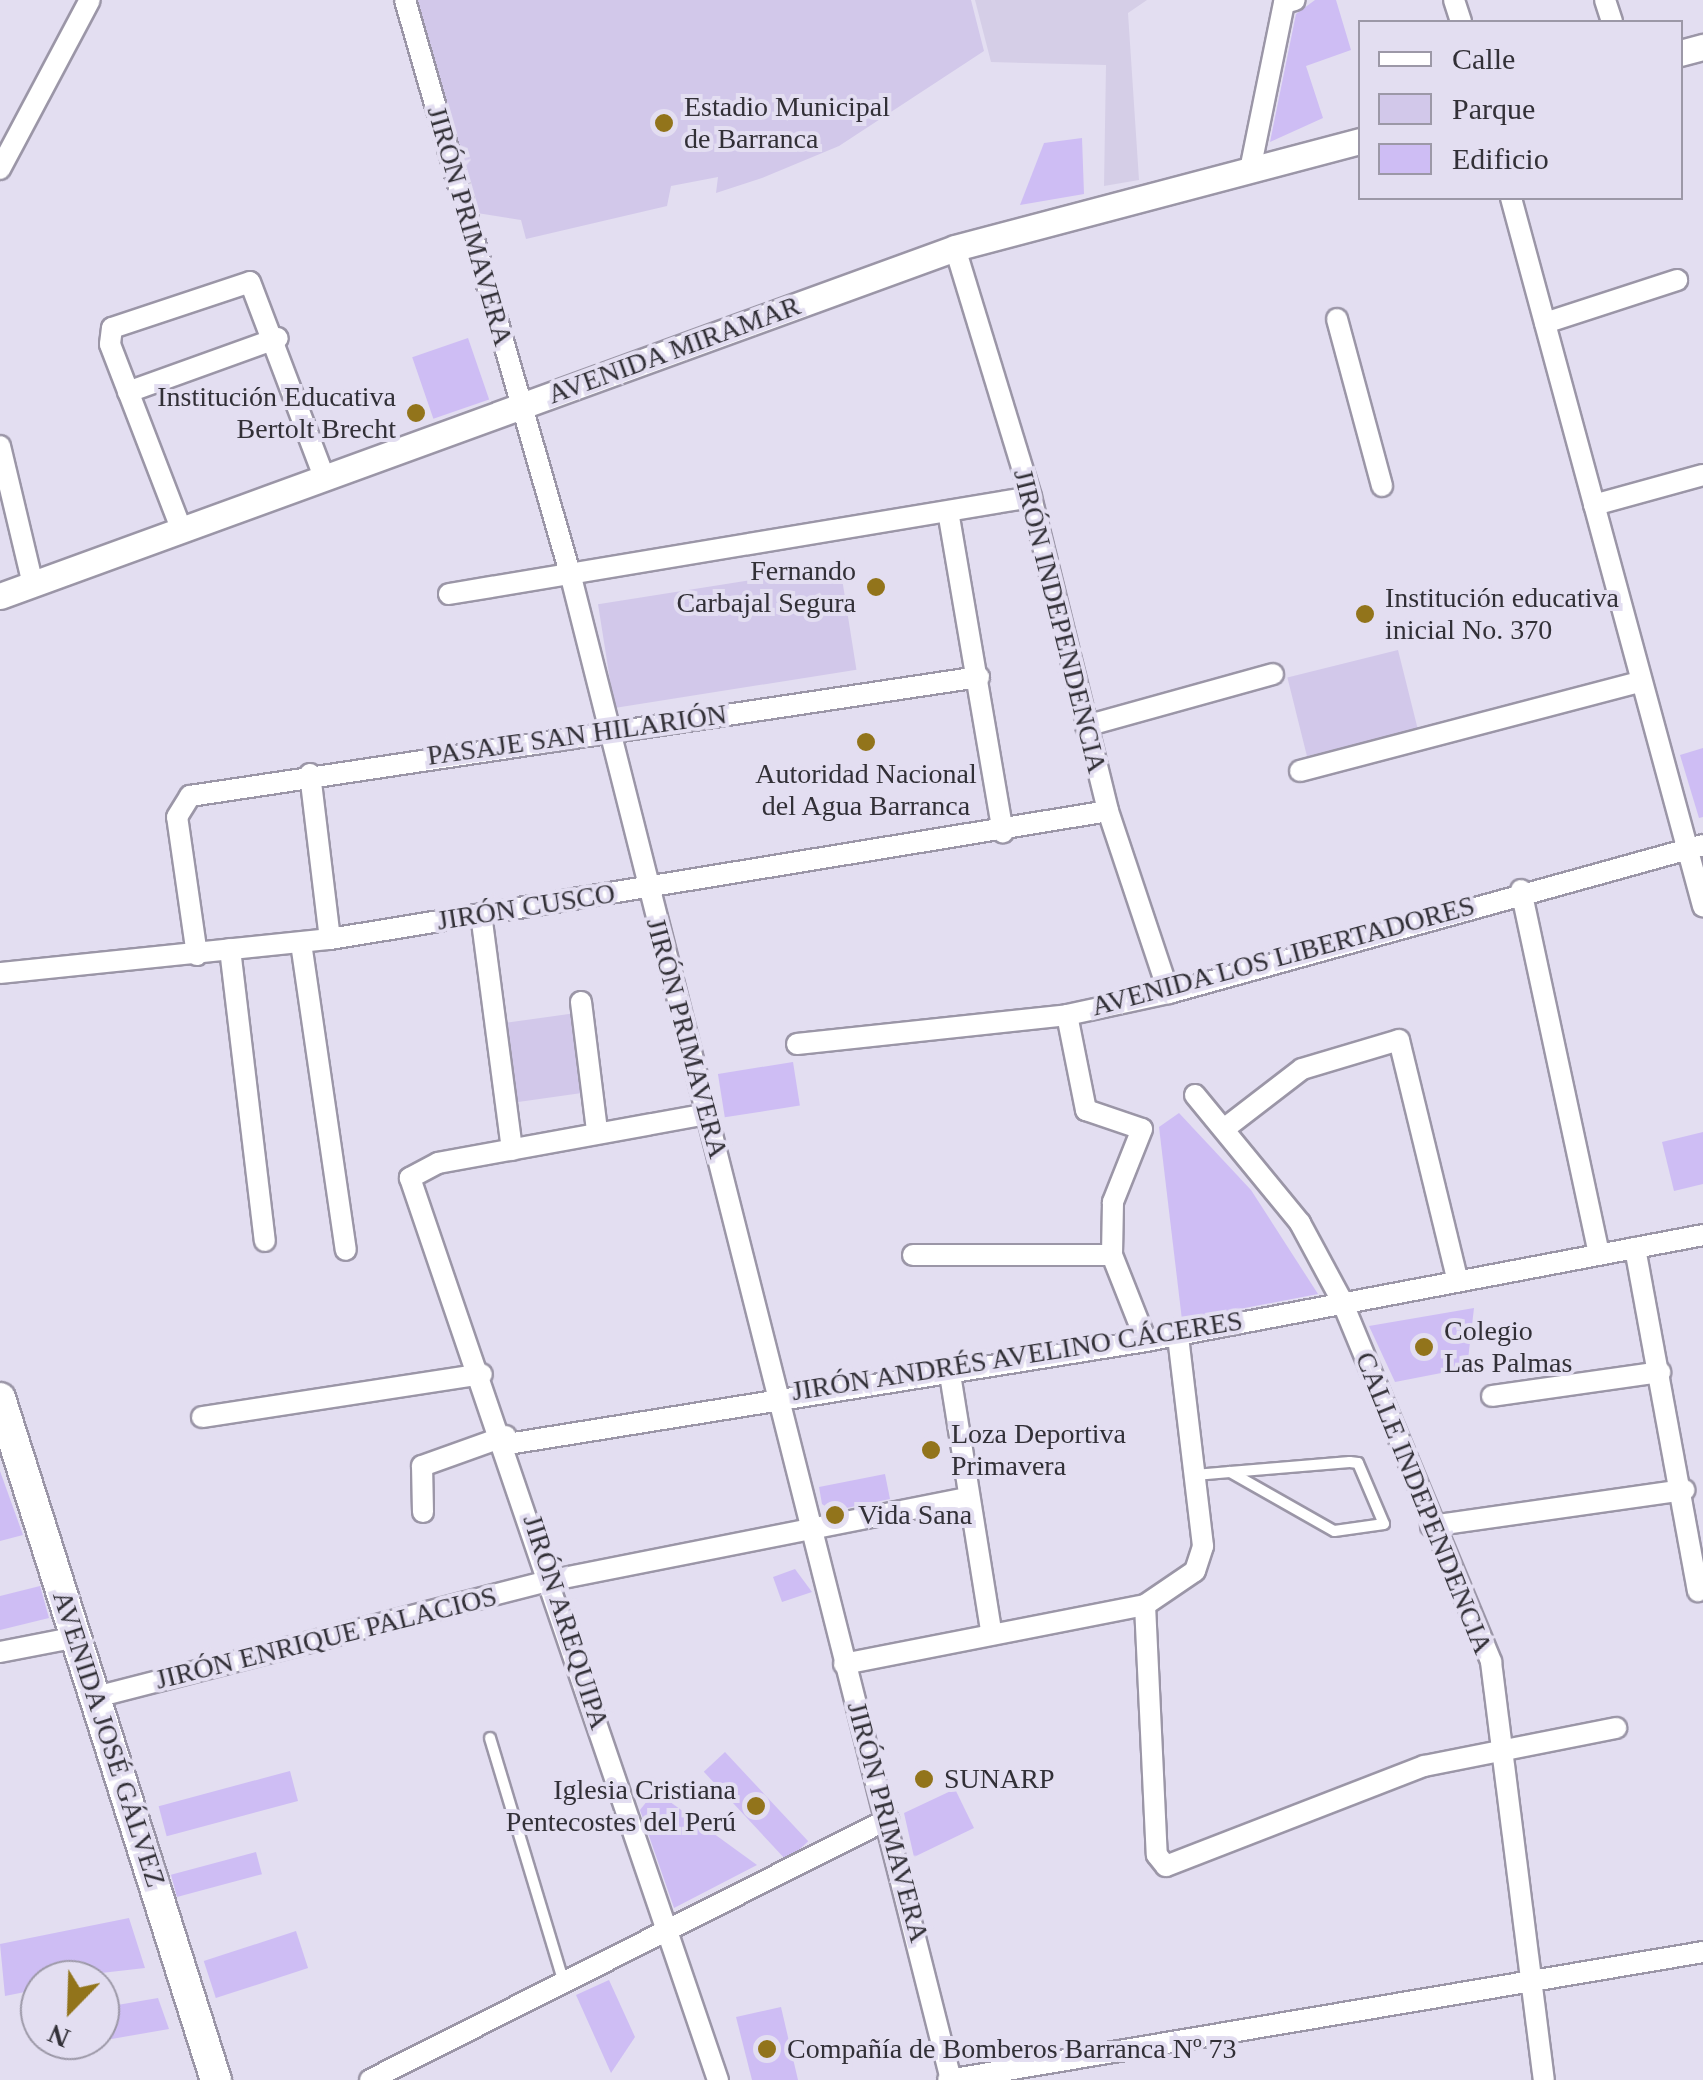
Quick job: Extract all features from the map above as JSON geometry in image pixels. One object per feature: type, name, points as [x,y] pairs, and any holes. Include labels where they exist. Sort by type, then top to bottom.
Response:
[{"type":"main road","name":"AVENIDA JOSÉ GÁLVEZ","points":[[0,1398],[216,2080]]},
{"type":"street","points":[[0,169],[90,0]]},
{"type":"street","name":"JIRÓN PRIMAVERA","points":[[405,0],[570,574],[809,1527],[888,1819],[950,2080]]},
{"type":"street","points":[[1250,170],[1284,3],[1295,0]]},
{"type":"street","name":"AVENIDA MIRAMAR","points":[[1,591],[182,531],[323,474],[956,248],[1358,141]]},
{"type":"street","points":[[1512,200],[1639,682],[1696,847],[1703,906]]},
{"type":"street","name":"JIRÓN INDEPENDENCIA","points":[[956,248],[1031,497],[1108,811],[1169,993]]},
{"type":"street","points":[[1545,324],[1677,280]]},
{"type":"street","points":[[182,531],[128,392],[112,328],[236,282],[258,290],[323,474]]},
{"type":"street","points":[[1336,319],[1382,486]]},
{"type":"street","points":[[128,392],[278,338]]},
{"type":"street","points":[[0,446],[32,580]]},
{"type":"street","points":[[1594,505],[1703,474]]},
{"type":"street","points":[[448,594],[949,517],[1031,497]]},
{"type":"street","points":[[949,517],[1003,832]]},
{"type":"street","points":[[1086,726],[1273,674]]},
{"type":"street","name":"PASAJE SAN HILARIÓN","points":[[197,955],[179,805],[310,774],[979,677]]},
{"type":"street","points":[[1300,770],[1639,682]]},
{"type":"street","points":[[310,774],[330,939]]},
{"type":"street","name":"JIRÓN CUSCO","points":[[0,973],[330,939],[1003,832],[1108,811]]},
{"type":"street","name":"AVENIDA LOS LIBERTADORES","points":[[797,1044],[1067,1015],[1169,993],[1521,890],[1696,847]]},
{"type":"street","points":[[1521,890],[1599,1253]]},
{"type":"street","points":[[481,914],[512,1150],[707,1114]]},
{"type":"street","points":[[301,942],[346,1250]]},
{"type":"street","points":[[230,949],[266,1242]]},
{"type":"street","points":[[581,1002],[598,1132]]},
{"type":"street","points":[[1067,1015],[1086,1110],[1142,1129],[1113,1202],[1112,1254],[1146,1341]]},
{"type":"street","points":[[1224,1129],[1302,1069],[1399,1040],[1457,1278]]},
{"type":"street","name":"CALLE INDEPENDENCIA","points":[[1195,1094],[1300,1223],[1341,1299],[1490,1662],[1544,2080]]},
{"type":"street","name":"JIRÓN AREQUIPA","points":[[512,1150],[416,1168],[410,1178],[507,1440],[664,1932],[718,2080]]},
{"type":"street","name":"JIRÓN ANDRÉS AVELINO CÁCERES","points":[[423,1512],[422,1466],[507,1440],[949,1368],[1146,1341],[1341,1299],[1703,1236]]},
{"type":"street","points":[[1635,1248],[1684,1490],[1698,1590]]},
{"type":"street","points":[[914,1256],[1112,1254]]},
{"type":"street","points":[[844,1664],[991,1630],[1145,1606],[1194,1570],[1203,1546],[1178,1335]]},
{"type":"street","points":[[949,1368],[991,1630]]},
{"type":"street","points":[[1492,1396],[1660,1372]]},
{"type":"street","points":[[202,1416],[482,1374]]},
{"type":"street","points":[[1431,1526],[1684,1490]]},
{"type":"street","name":"JIRÓN ENRIQUE PALACIOS","points":[[96,1697],[553,1580],[968,1498]]},
{"type":"street","points":[[1145,1606],[1156,1855],[1181,1865],[1424,1766],[1504,1747],[1616,1728]]},
{"type":"street","points":[[0,1652],[77,1637]]},
{"type":"street","points":[[370,2080],[888,1819]]},
{"type":"street","points":[[950,2080],[1532,1977],[1703,1952]]},
{"type":"lane","points":[[1194,1475],[1230,1472],[1358,1463],[1384,1524],[1334,1531],[1230,1472]]},
{"type":"lane","points":[[490,1738],[564,1982]]},
{"type":"shaded area","points":[[975,0],[1147,0],[1128,13],[1139,180],[1104,186],[1106,65],[991,62]]},
{"type":"green space","name":"Estadio Municipal de Barranca","points":[[410,0],[971,0],[984,51],[839,146],[762,178],[716,193],[718,177],[671,186],[667,206],[526,239],[521,220],[477,213]]},
{"type":"green space","points":[[840,566],[856,670],[614,708],[598,604]]},
{"type":"green space","points":[[1398,650],[1418,729],[1307,756],[1287,678]]},
{"type":"green space","points":[[576,1013],[587,1092],[513,1103],[502,1023]]},
{"type":"building","points":[[1315,0],[1336,0],[1351,50],[1306,66],[1323,118],[1270,142],[1296,14]]},
{"type":"building","points":[[1082,138],[1084,194],[1020,205],[1044,143]]},
{"type":"building","points":[[468,338],[489,399],[433,419],[412,357]]},
{"type":"building","points":[[1703,748],[1703,817],[1699,818],[1680,755]]},
{"type":"building","points":[[793,1062],[800,1105],[725,1117],[718,1074]]},
{"type":"building","points":[[1179,1113],[1251,1190],[1318,1294],[1182,1320],[1159,1127]]},
{"type":"building","points":[[1703,1132],[1703,1184],[1674,1191],[1662,1142]]},
{"type":"building","name":"Colegio Las Palmas","points":[[1474,1308],[1467,1368],[1395,1382],[1369,1326]]},
{"type":"building","points":[[0,1471],[23,1535],[0,1541]]},
{"type":"building","points":[[885,1474],[890,1499],[832,1511],[822,1504],[819,1487]]},
{"type":"building","points":[[795,1569],[812,1592],[782,1602],[773,1577]]},
{"type":"building","points":[[40,1586],[49,1618],[0,1630],[0,1596]]},
{"type":"building","name":"Iglesia Cristiana Pentecostes del Perú","points":[[725,1752],[808,1841],[787,1861],[704,1772]]},
{"type":"building","points":[[290,1771],[298,1801],[167,1836],[159,1806]]},
{"type":"building","points":[[955,1789],[974,1828],[914,1857],[904,1813]]},
{"type":"building","points":[[655,1791],[757,1865],[674,1908],[640,1810]]},
{"type":"building","points":[[256,1852],[262,1874],[177,1897],[171,1875]]},
{"type":"building","points":[[129,1918],[145,1968],[120,1971],[120,1960],[20,1960],[20,1993],[5,1996],[0,1944]]},
{"type":"building","points":[[296,1931],[308,1968],[216,1998],[204,1961]]},
{"type":"building","points":[[609,1980],[635,2037],[611,2073],[576,1995]]},
{"type":"building","points":[[158,1998],[169,2029],[120,2038],[120,2005]]},
{"type":"building","name":"Compañía de Bomberos Barranca Nº 73","points":[[781,2007],[798,2080],[752,2080],[736,2017]]},
{"type":"place","name":"Estadio Municipal de Barranca","points":[[664,123]]},
{"type":"place","name":"Institución Educativa Bertolt Brecht","points":[[416,413]]},
{"type":"place","name":"Fernando Carbajal Segura","points":[[876,587]]},
{"type":"place","name":"Institución educativa inicial No. 370","points":[[1365,614]]},
{"type":"place","name":"Autoridad Nacional del Agua Barranca","points":[[866,742]]},
{"type":"place","name":"Colegio Las Palmas","points":[[1424,1347]]},
{"type":"place","name":"Loza Deportiva Primavera","points":[[931,1450]]},
{"type":"place","name":"Vida Sana","points":[[835,1515]]},
{"type":"place","name":"SUNARP","points":[[924,1779]]},
{"type":"place","name":"Iglesia Cristiana Pentecostes del Perú","points":[[756,1806]]},
{"type":"place","name":"Compañía de Bomberos Barranca Nº 73","points":[[767,2049]]}]
